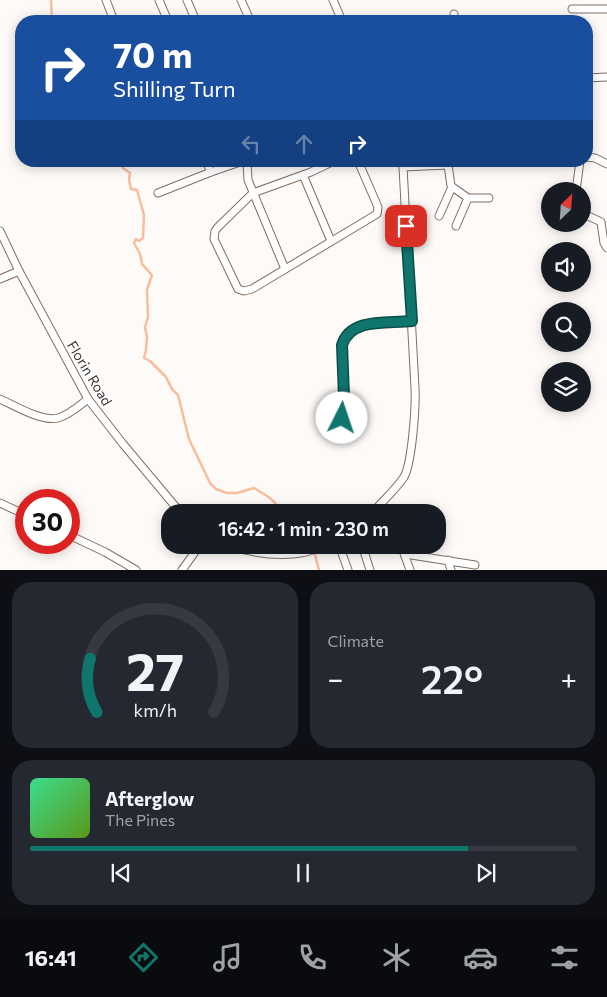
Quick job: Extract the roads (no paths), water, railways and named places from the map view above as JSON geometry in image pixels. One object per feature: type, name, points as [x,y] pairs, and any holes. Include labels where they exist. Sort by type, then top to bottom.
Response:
[{"type":"street","points":[[106,0],[112,15]]},
{"type":"street","points":[[159,0],[165,15]]},
{"type":"street","points":[[187,0],[193,15]]},
{"type":"street","points":[[241,0],[248,15]]},
{"type":"street","points":[[333,0],[339,15]]},
{"type":"street","points":[[572,9],[607,9]]},
{"type":"street","points":[[593,78],[607,78]]},
{"type":"street","points":[[593,158],[607,164]]},
{"type":"street","points":[[209,167],[211,172]]},
{"type":"street","points":[[158,194],[226,167]]},
{"type":"street","points":[[247,167],[248,180],[285,268]]},
{"type":"street","points":[[321,167],[253,193],[215,231],[214,239],[216,245],[236,287],[241,291],[252,288],[377,214],[378,207],[361,167]]},
{"type":"street","points":[[380,504],[404,477],[408,468],[416,401],[402,167]]},
{"type":"street","points":[[449,167],[452,187],[468,198],[489,198]]},
{"type":"street","points":[[577,182],[579,167]]},
{"type":"street","points":[[303,175],[331,241]]},
{"type":"street","points":[[438,216],[452,187]]},
{"type":"street","points":[[456,226],[468,198]]},
{"type":"street","points":[[591,217],[601,222],[604,243],[607,248]]},
{"type":"street","name":"Florin Road","points":[[0,231],[19,271],[88,399],[173,504]]},
{"type":"street","points":[[0,280],[19,271]]},
{"type":"street","points":[[342,418],[344,397],[342,345],[344,338],[354,329],[369,324],[412,321]]},
{"type":"street","points":[[0,399],[49,419],[66,415],[88,399]]},
{"type":"street","points":[[0,503],[15,510]]},
{"type":"street","points":[[80,540],[136,570]]},
{"type":"street","points":[[182,570],[194,554]]},
{"type":"street","points":[[342,554],[348,570]]},
{"type":"street","points":[[365,554],[370,570]]},
{"type":"street","points":[[410,570],[405,554],[474,565]]},
{"type":"street","points":[[448,560],[451,570]]},
{"type":"waterway","points":[[51,0],[52,15]]},
{"type":"waterway","points":[[122,167],[130,173],[131,189],[137,190],[144,215],[143,238],[139,241],[136,239],[134,243],[140,254],[142,264],[152,275],[147,290],[148,317],[145,327],[147,337],[144,358],[150,361],[166,377],[172,389],[178,395],[189,439],[210,483],[216,489],[227,493],[237,493],[254,488],[276,504]]},
{"type":"waterway","points":[[315,555],[319,570]]}]
